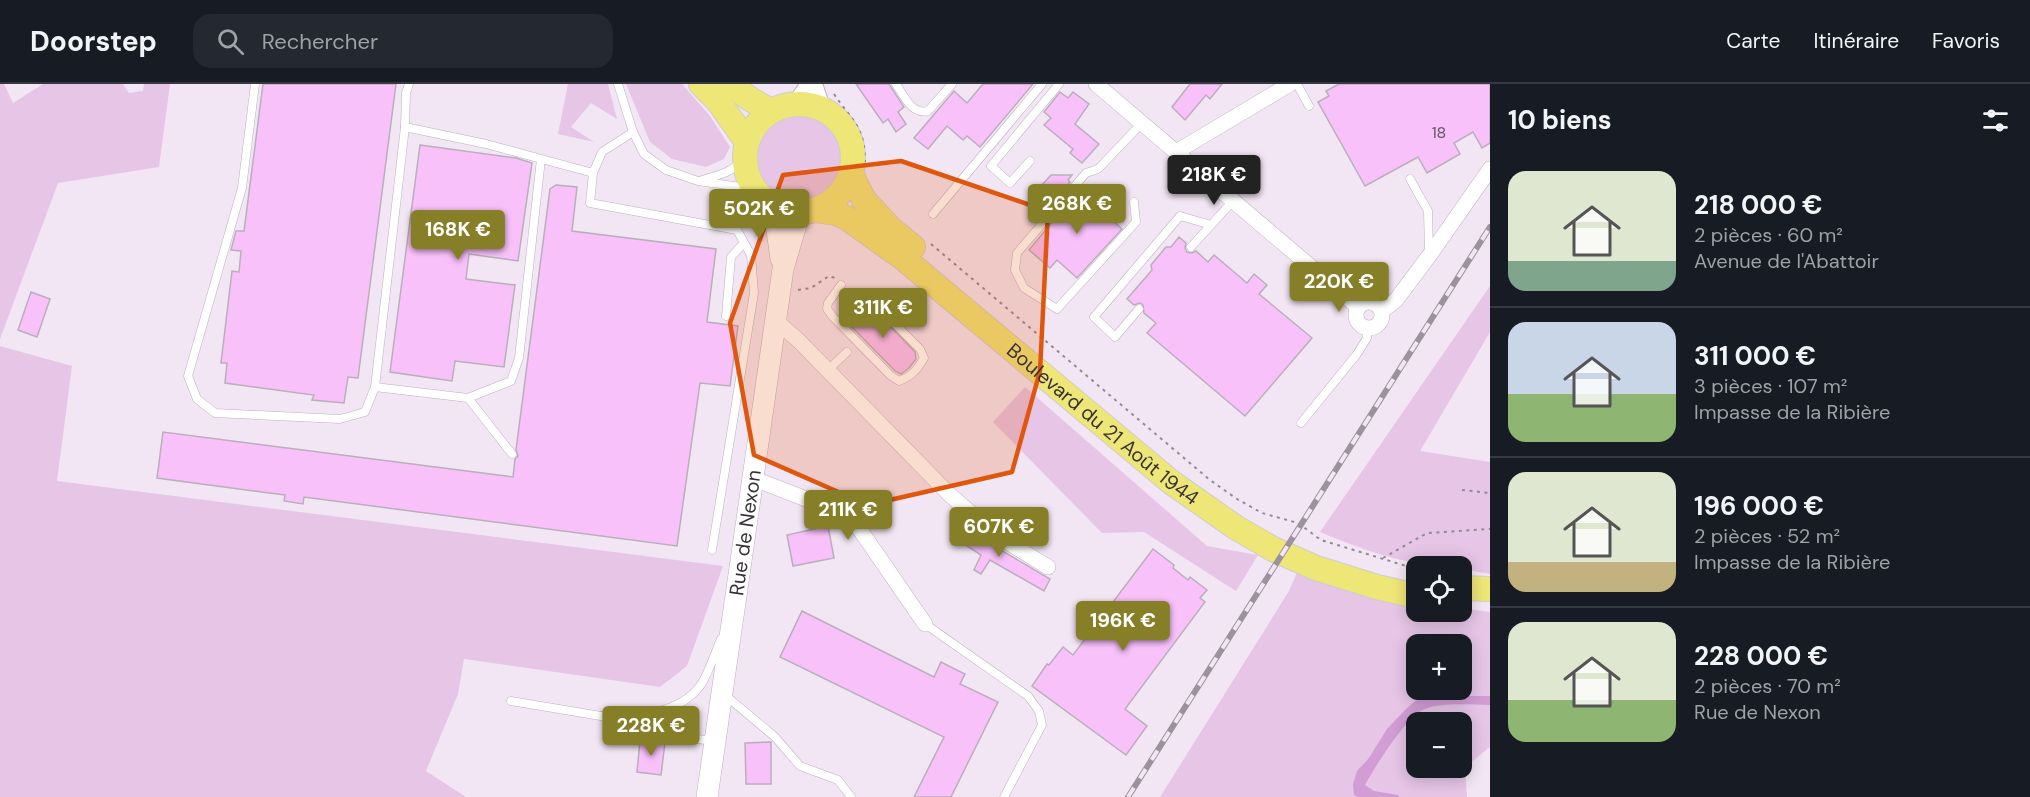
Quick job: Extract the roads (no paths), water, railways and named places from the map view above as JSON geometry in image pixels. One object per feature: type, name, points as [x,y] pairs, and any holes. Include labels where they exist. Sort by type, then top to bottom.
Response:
[{"type":"main road","points":[[701,84],[718,101],[746,150]]},
{"type":"main road","points":[[729,84],[771,111]]},
{"type":"main road","points":[[807,90],[827,101],[834,116],[845,128],[858,169],[829,203],[807,211],[783,209],[762,196],[747,173],[746,150],[752,130],[760,119],[771,111],[784,106],[807,90]]},
{"type":"main road","name":"Boulevard du 21 Août 1944","points":[[858,169],[864,200],[890,228],[1206,490],[1276,534],[1323,556],[1406,579]]},
{"type":"main road","name":"Rue de Nexon","points":[[707,797],[781,278],[777,230],[762,196]]},
{"type":"main road","name":"Boulevard du 21 Août 1944","points":[[807,211],[836,213],[847,218],[903,258],[1171,482],[1235,527],[1274,549],[1316,568],[1406,594]]},
{"type":"main road","name":"Rue de Nexon","points":[[781,278],[807,211]]},
{"type":"main road","points":[[1472,589],[1490,590]]},
{"type":"main road","points":[[1472,602],[1490,603]]},
{"type":"street","points":[[1096,84],[1358,307]]},
{"type":"street","points":[[1176,152],[1290,84]]},
{"type":"street","points":[[1382,311],[1396,300],[1490,169]]},
{"type":"street","points":[[1373,302],[1382,311],[1382,321],[1379,324],[1367,328],[1357,321],[1358,307],[1364,303],[1373,302]]},
{"type":"street","points":[[775,320],[828,370],[950,495],[996,535],[1048,567]]},
{"type":"street","points":[[752,478],[837,511],[856,524],[925,624]]},
{"type":"lane","points":[[255,84],[242,188],[188,376],[197,399],[214,413],[340,419],[365,412],[375,387],[405,127],[406,93],[409,84]]},
{"type":"lane","points":[[618,84],[633,132],[644,154],[666,170],[698,181],[762,196]]},
{"type":"lane","points":[[896,84],[910,105],[917,111],[924,112],[928,111],[952,84]]},
{"type":"lane","points":[[933,214],[1042,84]]},
{"type":"lane","points":[[1030,161],[1010,183],[991,166],[1059,84]]},
{"type":"lane","points":[[1297,84],[1309,106]]},
{"type":"lane","points":[[1134,202],[1136,222],[1057,309],[1024,288],[1015,270],[1017,253],[1086,174],[1098,169],[1142,123]]},
{"type":"lane","points":[[405,127],[486,144],[593,173]]},
{"type":"lane","points":[[633,132],[602,152],[593,173],[590,203],[737,230],[751,255],[754,293],[712,550]]},
{"type":"lane","points":[[698,181],[725,174],[737,167],[746,150]]},
{"type":"lane","points":[[375,387],[468,398],[511,381],[519,358],[541,159]]},
{"type":"lane","points":[[1410,179],[1428,211],[1429,256]]},
{"type":"lane","points":[[1191,247],[1233,201]]},
{"type":"lane","points":[[1139,309],[1115,337],[1094,317],[1180,216],[1211,225]]},
{"type":"lane","points":[[726,316],[731,257],[744,243]]},
{"type":"lane","points":[[841,285],[828,303],[827,309],[862,347],[899,381],[910,377],[924,358],[920,350],[885,314],[874,297]]},
{"type":"lane","points":[[1301,423],[1357,354],[1367,338],[1367,328]]},
{"type":"lane","points":[[828,370],[847,352]]},
{"type":"lane","points":[[468,398],[512,454]]},
{"type":"lane","points":[[601,716],[650,715],[689,696],[700,686],[733,616]]},
{"type":"lane","points":[[925,624],[1028,696],[1039,711],[1042,725],[1004,797]]},
{"type":"lane","points":[[722,692],[775,737],[800,766],[838,780],[851,797]]},
{"type":"lane","points":[[511,701],[601,716],[688,738],[715,741]]},
{"type":"railway","points":[[1128,797],[1490,227]]}]
